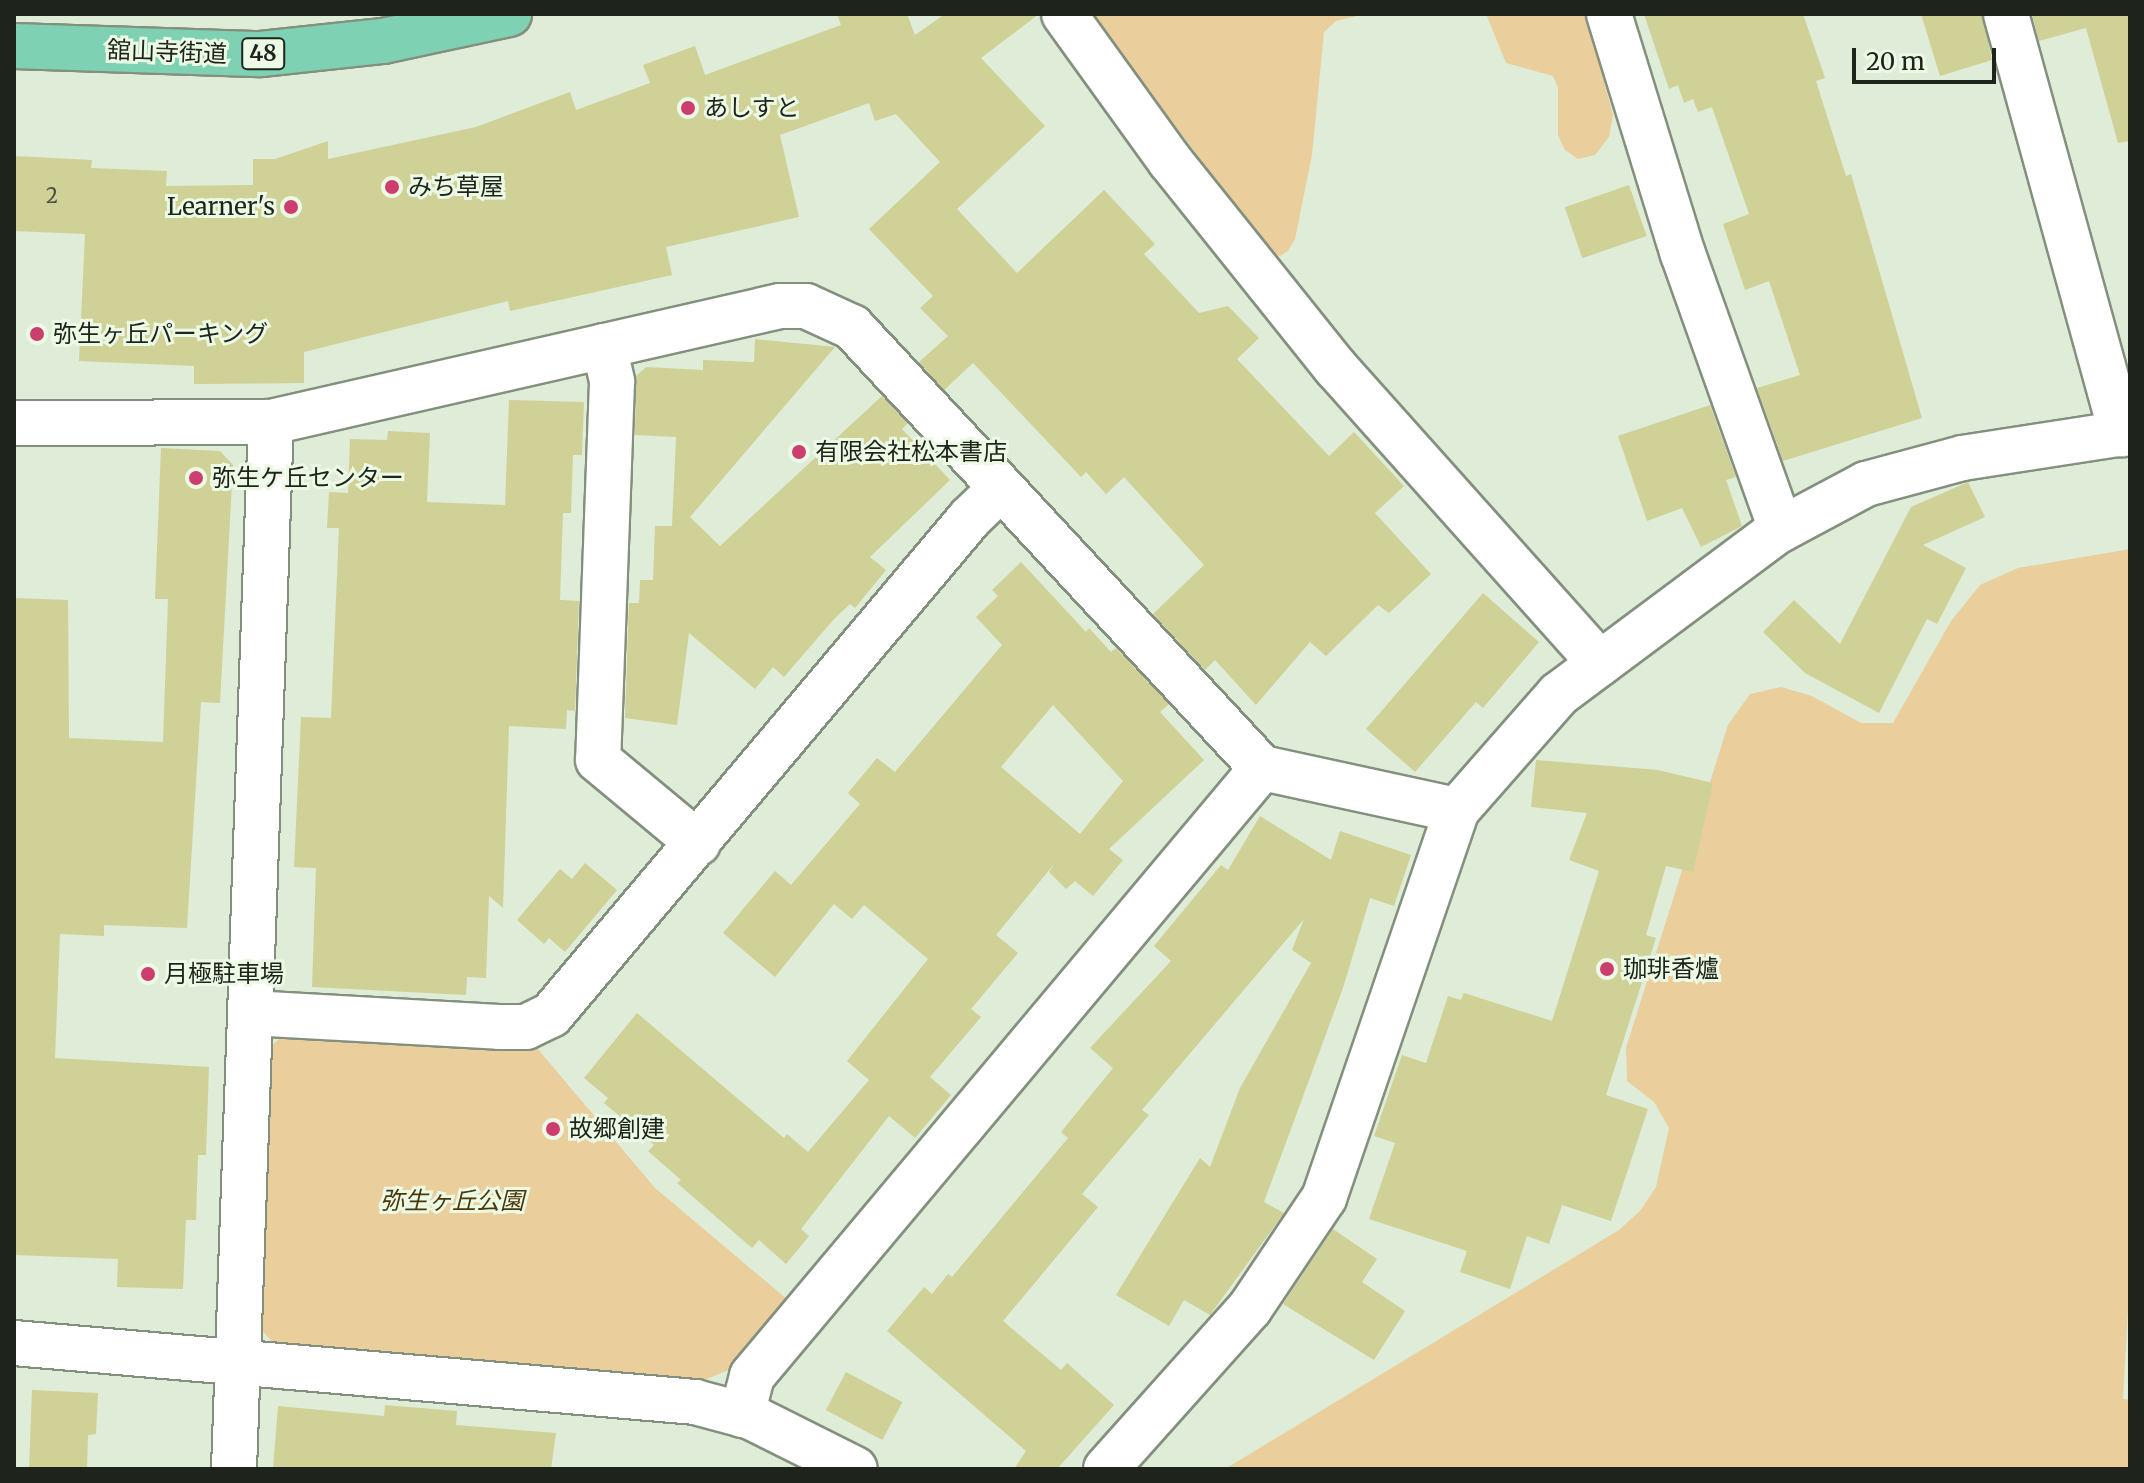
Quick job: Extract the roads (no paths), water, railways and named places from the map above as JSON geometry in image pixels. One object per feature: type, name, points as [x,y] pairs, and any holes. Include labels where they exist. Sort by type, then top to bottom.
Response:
[{"type":"main road","name":"舘山寺街道","points":[[14,46],[261,54],[383,41],[509,14]]},
{"type":"street","points":[[1064,14],[1170,161],[1307,334],[1600,663]]},
{"type":"street","points":[[1609,14],[1683,254],[1781,529]]},
{"type":"street","points":[[1106,1469],[1250,1308],[1324,1198],[1457,810],[1559,694],[1781,529],[1866,484],[1914,469],[2126,433],[2006,14]]},
{"type":"street","points":[[14,423],[271,422],[780,306],[830,314],[852,327],[1262,768],[1457,810]]},
{"type":"street","points":[[604,346],[612,382],[598,760],[698,843]]},
{"type":"street","points":[[234,1469],[271,422]]},
{"type":"street","points":[[250,1013],[526,1027],[551,1015],[970,518],[1001,488]]},
{"type":"street","points":[[742,1415],[752,1376],[1262,768]]},
{"type":"street","points":[[14,1343],[695,1402],[742,1415],[855,1469]]},
{"type":"place","name":"あしすと","points":[[688,108]]},
{"type":"place","name":"みち草屋","points":[[392,187]]},
{"type":"place","name":"Learner's","points":[[291,207]]},
{"type":"place","name":"弥生ヶ丘パーキング","points":[[37,334]]},
{"type":"place","name":"有限会社松本書店","points":[[799,452]]},
{"type":"place","name":"弥生ケ丘センター","points":[[196,478]]},
{"type":"place","name":"珈琲香爐","points":[[1607,969]]},
{"type":"place","name":"月極駐車場","points":[[148,974]]},
{"type":"place","name":"故郷創建","points":[[553,1129]]},
{"type":"park label","name":"弥生ヶ丘公園","points":[[452,1201]]}]
